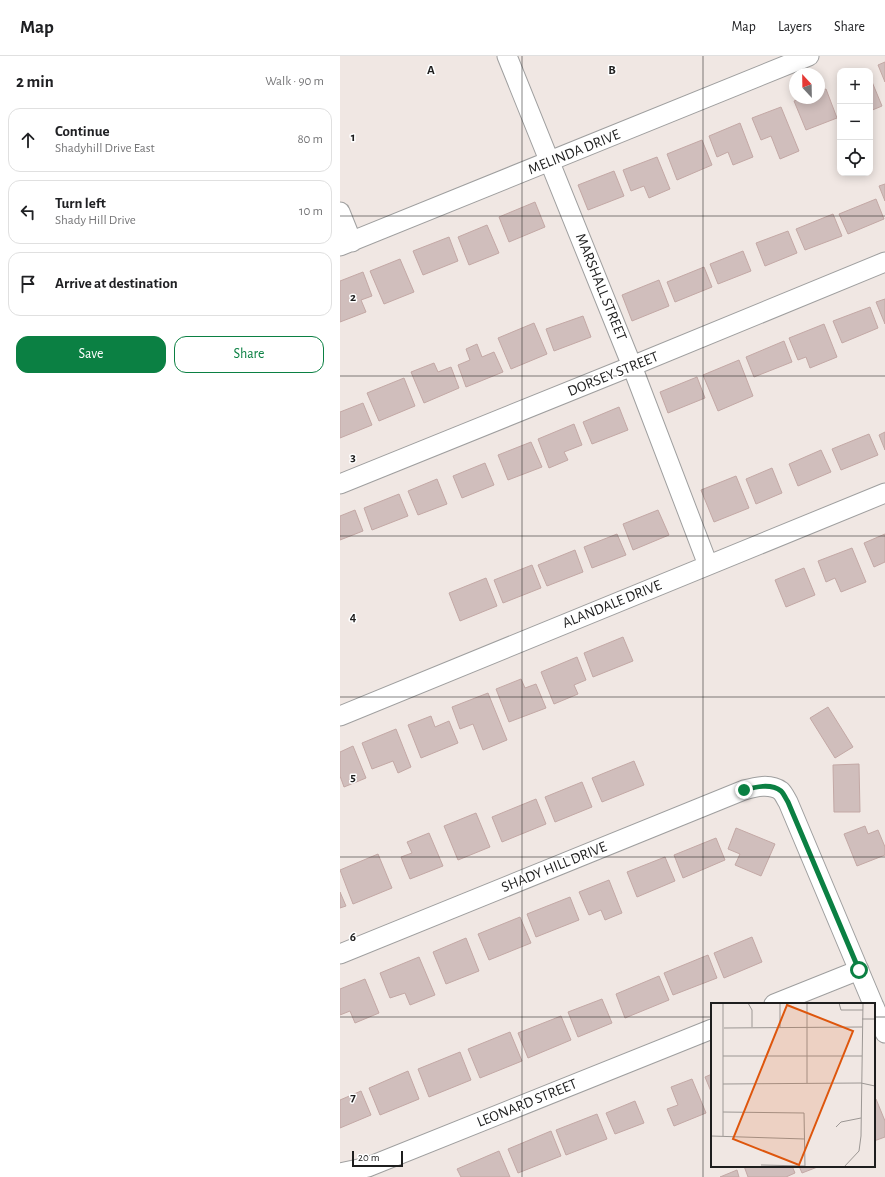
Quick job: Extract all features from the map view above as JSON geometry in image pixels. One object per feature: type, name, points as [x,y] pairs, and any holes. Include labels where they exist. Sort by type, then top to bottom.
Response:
[{"type":"street","name":"MARSHALL STREET","points":[[507,56],[632,366],[708,565]]},
{"type":"street","name":"MELINDA DRIVE","points":[[346,244],[809,56]]},
{"type":"street","points":[[340,212],[346,244]]},
{"type":"street","name":"DORSEY STREET","points":[[340,484],[885,262]]},
{"type":"street","name":"ALANDALE DRIVE","points":[[340,716],[885,493]]},
{"type":"street","name":"SHADY HILL DRIVE","points":[[340,954],[757,786],[770,787],[781,791],[788,802],[859,970]]},
{"type":"street","points":[[776,1003],[859,970],[873,1003]]},
{"type":"street","points":[[875,1008],[885,1033]]},
{"type":"street","name":"LEONARD STREET","points":[[340,1173],[368,1167],[711,1029]]},
{"type":"building","points":[[885,62],[885,82],[878,65]]},
{"type":"building","points":[[873,84],[882,106],[873,110]]},
{"type":"building","points":[[825,89],[837,118],[806,130],[795,104],[825,104]]},
{"type":"building","points":[[781,107],[799,151],[780,159],[771,136],[761,140],[752,118]]},
{"type":"building","points":[[740,123],[753,157],[733,165],[728,152],[717,157],[709,136]]},
{"type":"building","points":[[702,140],[712,165],[677,180],[667,154]]},
{"type":"building","points":[[657,157],[670,189],[649,198],[644,186],[631,191],[623,170]]},
{"type":"building","points":[[614,171],[624,196],[588,210],[578,185]]},
{"type":"building","points":[[885,184],[885,201],[879,186]]},
{"type":"building","points":[[876,199],[884,219],[848,234],[839,214]]},
{"type":"building","points":[[535,202],[545,227],[509,242],[499,217]]},
{"type":"building","points":[[833,214],[842,236],[805,250],[796,229]]},
{"type":"building","points":[[487,225],[499,253],[469,265],[458,237]]},
{"type":"building","points":[[788,231],[797,253],[765,266],[756,243]]},
{"type":"building","points":[[449,237],[458,261],[423,275],[413,251]]},
{"type":"building","points":[[743,251],[751,271],[718,284],[710,264]]},
{"type":"building","points":[[400,259],[414,292],[384,304],[370,271]]},
{"type":"building","points":[[704,267],[712,287],[675,302],[667,282]]},
{"type":"building","points":[[363,272],[372,296],[361,300],[366,312],[340,322],[340,281]]},
{"type":"building","points":[[659,280],[669,306],[632,321],[622,295]]},
{"type":"building","points":[[885,299],[885,324],[876,302]]},
{"type":"building","points":[[870,307],[878,328],[842,343],[833,321]]},
{"type":"building","points":[[583,316],[591,337],[554,351],[546,329]]},
{"type":"building","points":[[534,323],[547,354],[511,369],[498,338]]},
{"type":"building","points":[[824,324],[837,357],[810,368],[806,357],[798,360],[789,338]]},
{"type":"building","points":[[784,341],[792,362],[754,377],[746,357]]},
{"type":"building","points":[[477,344],[482,357],[494,352],[503,372],[466,387],[458,365],[470,360],[466,349]]},
{"type":"building","points":[[739,360],[753,396],[718,411],[703,375]]},
{"type":"building","points":[[434,363],[438,372],[451,367],[459,388],[424,403],[411,372]]},
{"type":"building","points":[[697,377],[705,398],[668,413],[660,392]]},
{"type":"building","points":[[404,378],[415,406],[379,421],[367,393]]},
{"type":"building","points":[[363,403],[372,425],[340,438],[340,412]]},
{"type":"building","points":[[619,407],[628,430],[592,444],[583,422]]},
{"type":"building","points":[[574,424],[582,445],[564,452],[568,460],[549,468],[538,439]]},
{"type":"building","points":[[885,432],[885,450],[879,435]]},
{"type":"building","points":[[869,434],[878,455],[841,470],[832,449]]},
{"type":"building","points":[[531,442],[542,467],[508,480],[498,455]]},
{"type":"building","points":[[821,450],[831,472],[798,486],[789,464]]},
{"type":"building","points":[[485,463],[494,485],[462,498],[453,476]]},
{"type":"building","points":[[772,468],[782,493],[756,504],[746,479]]},
{"type":"building","points":[[736,476],[749,508],[714,522],[701,490]]},
{"type":"building","points":[[437,479],[447,504],[418,515],[408,491]]},
{"type":"building","points":[[399,494],[408,516],[372,530],[364,508]]},
{"type":"building","points":[[355,510],[363,531],[340,540],[340,516]]},
{"type":"building","points":[[658,510],[669,535],[633,550],[623,524]]},
{"type":"building","points":[[617,534],[626,555],[592,568],[584,547]]},
{"type":"building","points":[[885,534],[885,562],[874,567],[864,543]]},
{"type":"building","points":[[852,548],[866,582],[841,592],[835,578],[826,582],[818,561]]},
{"type":"building","points":[[575,550],[583,572],[547,586],[538,565]]},
{"type":"building","points":[[532,565],[541,588],[503,603],[494,580]]},
{"type":"building","points":[[804,568],[815,595],[786,607],[775,580]]},
{"type":"building","points":[[486,578],[497,606],[460,621],[449,593]]},
{"type":"building","points":[[623,637],[633,661],[593,677],[584,653]]},
{"type":"building","points":[[577,657],[586,680],[574,685],[578,694],[554,704],[541,672]]},
{"type":"building","points":[[521,679],[525,688],[536,684],[546,708],[509,722],[496,689]]},
{"type":"building","points":[[488,693],[507,740],[483,750],[473,724],[460,729],[452,707]]},
{"type":"building","points":[[828,707],[853,747],[835,758],[810,718]]},
{"type":"building","points":[[431,716],[435,727],[449,721],[458,743],[421,758],[408,725]]},
{"type":"building","points":[[396,729],[411,767],[398,773],[393,761],[372,769],[362,743]]},
{"type":"building","points":[[353,746],[366,778],[344,787],[340,776],[340,752]]},
{"type":"building","points":[[634,761],[644,785],[602,802],[592,778]]},
{"type":"building","points":[[859,764],[860,812],[834,812],[833,765]]},
{"type":"building","points":[[582,782],[592,807],[555,822],[545,797]]},
{"type":"building","points":[[536,799],[546,824],[502,842],[492,817]]},
{"type":"building","points":[[476,813],[490,847],[458,860],[444,826]]},
{"type":"building","points":[[865,826],[868,834],[878,830],[885,847],[885,855],[857,866],[844,834]]},
{"type":"building","points":[[736,828],[775,844],[761,876],[735,865],[740,854],[728,849]]},
{"type":"building","points":[[429,833],[443,866],[410,879],[401,857],[412,853],[407,842]]},
{"type":"building","points":[[716,838],[725,860],[683,878],[674,855]]},
{"type":"building","points":[[378,854],[392,888],[353,904],[340,870]]},
{"type":"building","points":[[665,857],[675,881],[637,897],[627,872]]},
{"type":"building","points":[[609,880],[622,913],[605,920],[601,910],[589,915],[579,892]]},
{"type":"building","points":[[340,892],[346,906],[340,908]]},
{"type":"building","points":[[570,897],[579,920],[536,937],[527,914]]},
{"type":"building","points":[[520,917],[531,943],[489,960],[478,934]]},
{"type":"building","points":[[752,937],[762,962],[724,978],[714,953]]},
{"type":"building","points":[[466,938],[479,971],[446,984],[433,952]]},
{"type":"building","points":[[708,955],[717,978],[673,995],[664,973]]},
{"type":"building","points":[[419,957],[435,995],[410,1005],[405,993],[390,998],[380,973]]},
{"type":"building","points":[[659,976],[669,1000],[625,1018],[616,994]]},
{"type":"building","points":[[365,979],[379,1013],[355,1023],[350,1011],[340,1015],[340,989]]},
{"type":"building","points":[[602,999],[612,1023],[578,1037],[568,1012]]},
{"type":"building","points":[[561,1016],[571,1040],[528,1058],[518,1033]]},
{"type":"building","points":[[510,1032],[522,1061],[480,1078],[468,1049]]},
{"type":"building","points":[[460,1052],[471,1080],[429,1097],[418,1069]]},
{"type":"building","points":[[408,1071],[419,1099],[380,1115],[369,1088]]},
{"type":"building","points":[[711,1074],[711,1092],[705,1077]]},
{"type":"building","points":[[692,1079],[706,1113],[674,1126],[667,1109],[678,1105],[671,1087]]},
{"type":"building","points":[[361,1091],[371,1115],[340,1128],[340,1100]]},
{"type":"building","points":[[875,1100],[885,1121],[885,1137],[875,1141]]},
{"type":"building","points":[[635,1101],[644,1123],[615,1134],[606,1113]]},
{"type":"building","points":[[597,1114],[607,1139],[566,1155],[556,1130]]},
{"type":"building","points":[[551,1131],[561,1156],[518,1173],[508,1149]]},
{"type":"building","points":[[499,1151],[510,1177],[461,1177],[457,1169]]},
{"type":"building","points":[[744,1167],[792,1167],[795,1173],[786,1177],[748,1177]]},
{"type":"building","points":[[799,1167],[817,1167],[802,1173]]},
{"type":"building","points":[[737,1170],[739,1177],[720,1177]]},
{"type":"route","points":[[744,790],[757,786],[770,787],[781,791],[788,802],[859,970]]}]
